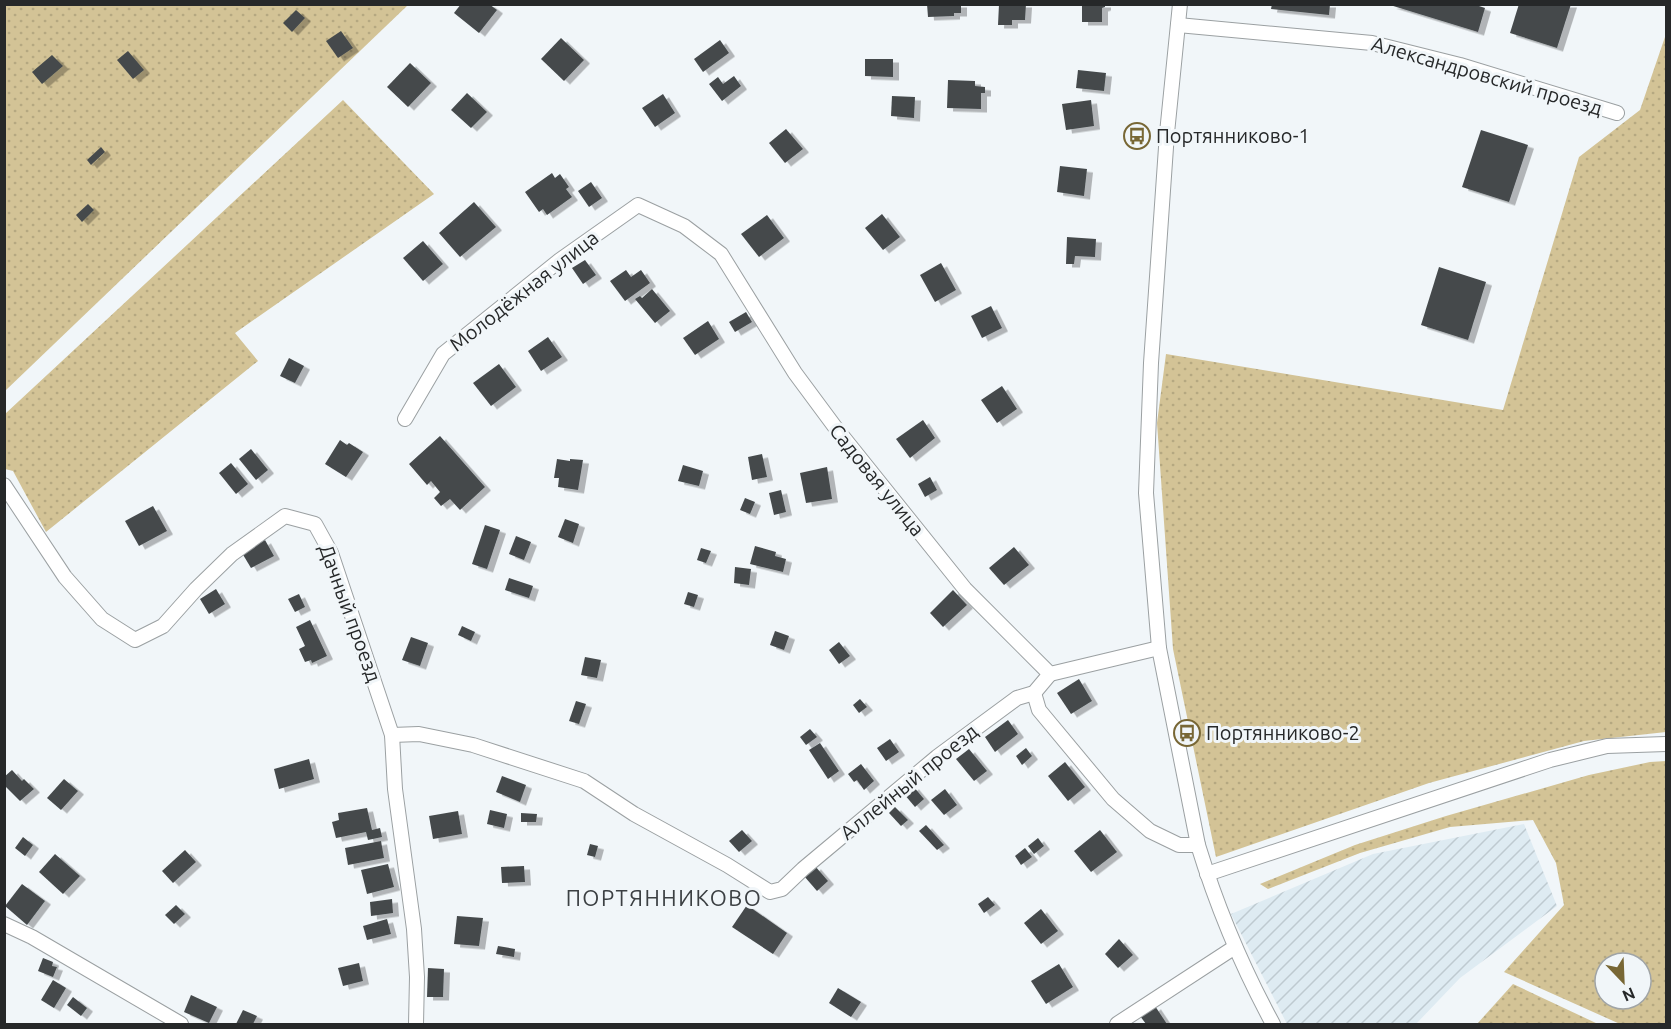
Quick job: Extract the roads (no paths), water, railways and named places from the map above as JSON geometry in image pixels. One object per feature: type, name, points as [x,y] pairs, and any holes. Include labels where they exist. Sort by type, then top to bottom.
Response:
[{"type":"street","points":[[1180,4],[1167,133],[1151,363],[1146,493],[1159,648],[1198,844],[1207,874],[1235,947],[1273,1024]]},
{"type":"street","name":"Александровский проезд","points":[[1178,25],[1372,43],[1460,65],[1617,113]]},
{"type":"street","name":"Молодёжная улица","points":[[405,420],[443,354],[560,260],[638,205]]},
{"type":"street","name":"Садовая улица","points":[[638,205],[684,226],[721,254],[795,373],[835,427],[964,589],[1050,674]]},
{"type":"street","name":"Дачный проезд","points":[[4,485],[64,577],[102,619],[135,640],[162,626],[232,554],[285,516],[315,524],[331,553],[392,735],[395,789],[414,928],[417,977],[416,1024]]},
{"type":"street","points":[[1050,674],[1159,648]]},
{"type":"street","name":"Аллейный проезд","points":[[392,735],[419,734],[473,745],[584,781],[634,814],[727,865],[770,892],[782,889],[839,838],[936,758],[1017,698],[1034,693],[1050,674]]},
{"type":"street","points":[[1034,693],[1039,710],[1113,799],[1149,831],[1179,845],[1198,844]]},
{"type":"street","points":[[1207,874],[1550,760],[1606,746],[1666,744]]},
{"type":"street","points":[[4,924],[32,937],[181,1024]]},
{"type":"street","points":[[1117,1024],[1235,947]]},
{"type":"place","name":"Портянниково-1","points":[[1137,136]]},
{"type":"place","name":"Портянниково-2","points":[[1187,733]]},
{"type":"district","name":"ПОРТЯННИКОВО","points":[[664,898]]}]
